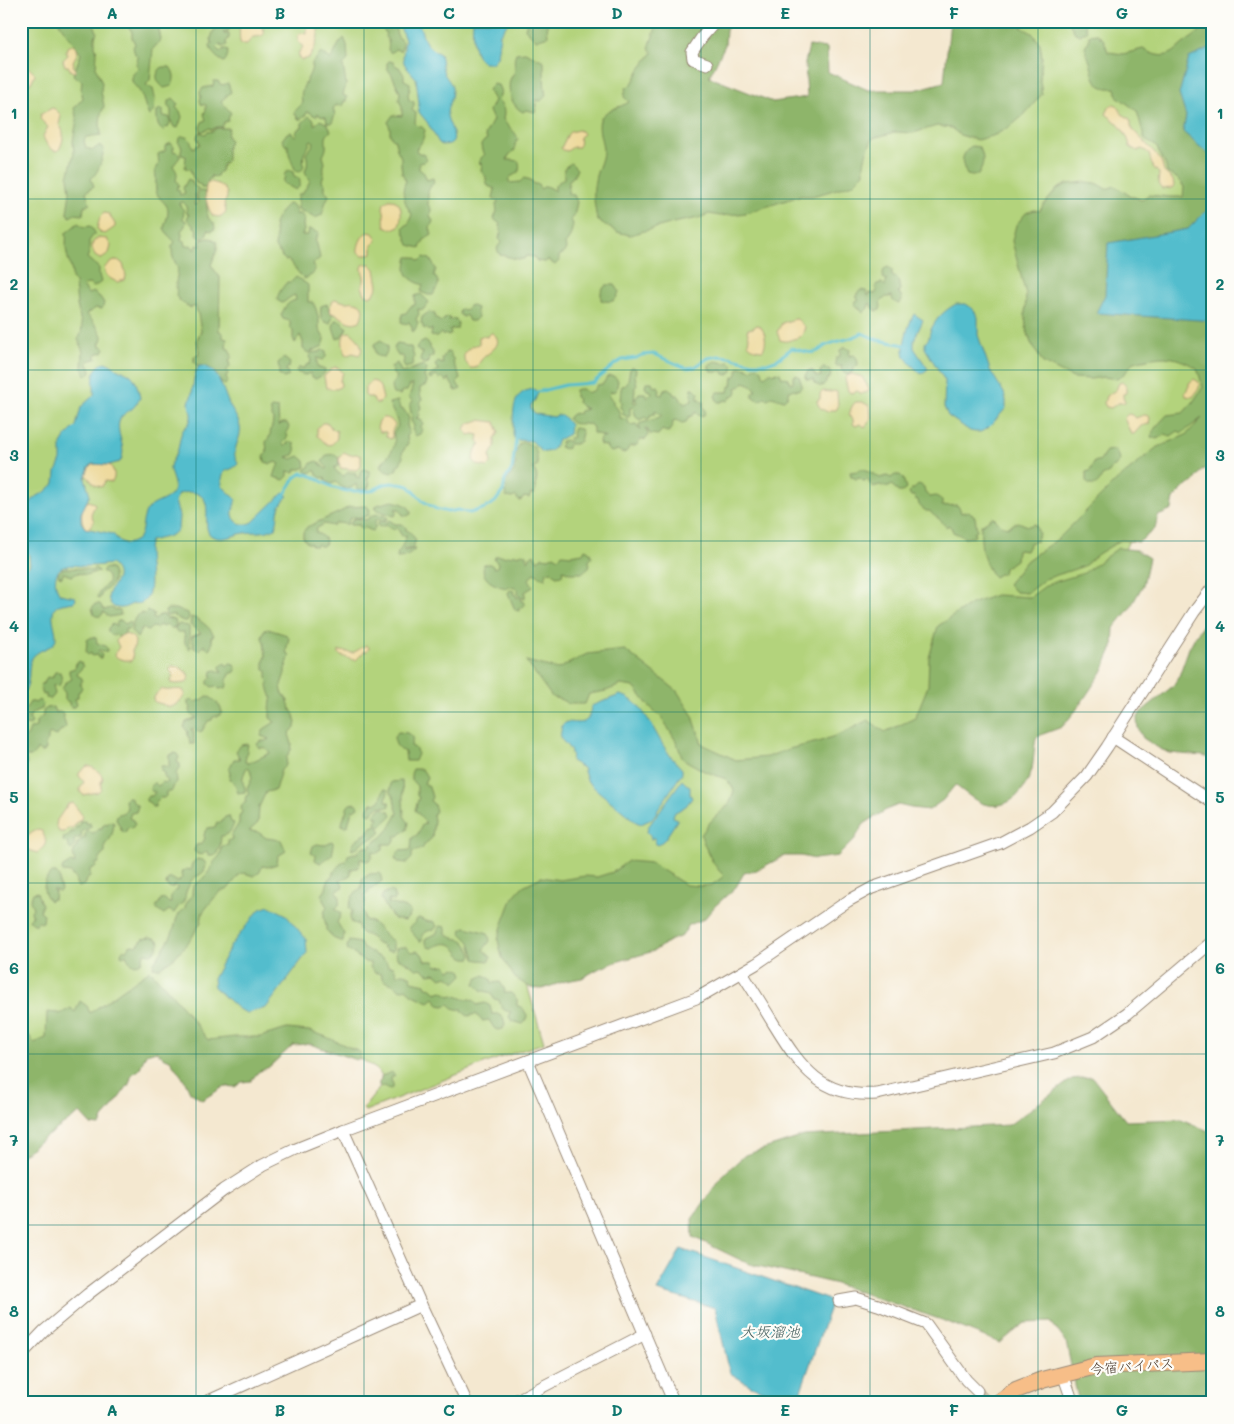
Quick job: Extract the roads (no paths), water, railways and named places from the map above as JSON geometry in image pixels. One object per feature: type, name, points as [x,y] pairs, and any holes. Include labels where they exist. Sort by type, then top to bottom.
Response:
[{"type":"highway","name":"今宿バイパス","points":[[998,1403],[1016,1390],[1042,1380],[1096,1366],[1213,1360]]},
{"type":"street","points":[[707,64],[693,59],[692,52],[716,21]]},
{"type":"street","points":[[21,1356],[44,1331],[88,1294],[224,1190],[263,1165],[296,1149],[344,1130],[699,997],[742,973],[848,901],[872,888],[1000,843],[1030,827],[1052,812],[1087,776],[1194,612],[1213,587]]},
{"type":"street","points":[[1113,737],[1213,803]]},
{"type":"street","points":[[742,973],[786,1045],[804,1068],[816,1078],[839,1091],[863,1095],[877,1094],[1054,1053],[1093,1037],[1127,1014],[1213,941]]},
{"type":"street","points":[[528,1061],[674,1403]]},
{"type":"street","points":[[344,1130],[421,1305],[467,1403]]},
{"type":"street","points":[[839,1301],[856,1298],[926,1324],[966,1380],[977,1391]]},
{"type":"street","points":[[204,1403],[226,1398],[421,1305]]},
{"type":"street","points":[[511,1403],[645,1334]]},
{"type":"street","points":[[1063,1374],[1073,1403]]},
{"type":"water","points":[[398,21],[418,21],[427,44],[440,54],[443,71],[452,88],[447,114],[454,138],[449,144],[442,145],[439,143],[418,111],[416,78],[404,63],[405,40]]},
{"type":"water","points":[[473,21],[509,21],[500,34],[497,57],[492,63],[484,63],[477,55],[473,38]]},
{"type":"water","points":[[1213,47],[1213,158],[1183,132],[1186,116],[1179,94],[1189,58]]},
{"type":"water","points":[[1213,204],[1213,321],[1096,313],[1105,295],[1108,243],[1188,229]]},
{"type":"water","points":[[956,304],[966,304],[973,309],[978,317],[978,335],[990,370],[1004,393],[1006,400],[1006,408],[987,429],[980,432],[970,431],[948,416],[944,407],[945,381],[925,348],[925,343],[935,323],[944,312]]},
{"type":"water","points":[[914,314],[923,320],[914,340],[914,348],[928,369],[921,374],[908,361],[904,352],[906,335]]},
{"type":"water","points":[[105,362],[127,372],[133,377],[140,398],[133,408],[123,415],[119,422],[123,452],[120,462],[109,465],[93,464],[89,467],[85,478],[90,495],[81,513],[81,522],[85,528],[113,534],[119,541],[126,544],[133,542],[140,536],[144,518],[149,508],[166,499],[172,493],[174,485],[170,466],[178,449],[182,433],[191,419],[189,403],[199,366],[206,367],[216,374],[239,424],[240,434],[235,455],[238,464],[224,472],[222,479],[222,486],[236,499],[233,513],[236,521],[241,524],[253,522],[283,493],[288,496],[280,505],[275,528],[268,531],[218,538],[209,534],[207,529],[207,510],[203,498],[193,492],[179,494],[175,501],[179,516],[178,530],[168,536],[150,541],[148,547],[149,592],[146,599],[140,603],[121,608],[116,608],[111,604],[109,594],[116,581],[117,571],[111,564],[96,566],[70,565],[62,567],[57,573],[56,586],[60,594],[75,597],[76,600],[62,604],[54,610],[55,642],[33,656],[27,685],[21,697],[21,574],[30,565],[29,555],[21,541],[21,528],[28,518],[30,504],[34,498],[45,492],[55,483],[56,472],[61,460],[61,444],[76,426],[81,407],[94,395],[95,372]]},
{"type":"water","points":[[534,389],[538,393],[531,405],[531,410],[536,414],[554,417],[557,415],[563,416],[570,425],[569,434],[558,440],[554,448],[548,452],[542,452],[532,441],[518,440],[513,435],[513,413],[517,399],[520,394]]},
{"type":"water","points":[[620,695],[628,698],[642,710],[662,744],[682,769],[682,773],[652,819],[641,824],[636,822],[587,781],[583,768],[571,761],[570,751],[560,738],[562,725],[567,722],[584,722],[589,717],[591,706]]},
{"type":"water","points":[[682,780],[690,786],[692,798],[686,806],[674,813],[673,817],[678,819],[665,839],[658,845],[653,837],[651,840],[647,832],[648,827]]},
{"type":"water","points":[[269,906],[285,914],[306,939],[307,953],[266,1008],[247,1013],[238,1009],[214,987],[213,979],[231,945],[260,909]]},
{"type":"water","name":"大坂溜池","points":[[681,1249],[832,1301],[797,1402],[751,1386],[730,1373],[715,1308],[657,1291]]},
{"type":"waterway","points":[[537,392],[565,385],[593,383],[615,364],[622,360],[642,355],[654,354],[686,368],[695,367],[708,358],[719,356],[753,363],[767,363],[778,359],[792,348],[806,352],[816,352],[825,346],[862,333],[878,340],[905,345]]},
{"type":"waterway","points":[[285,494],[295,478],[302,473],[312,476],[334,488],[347,491],[371,491],[385,484],[392,483],[405,485],[409,486],[423,501],[436,509],[448,512],[458,510],[470,513],[495,502],[503,491],[505,480],[512,469],[516,439]]},
{"type":"tunnel","points":[[977,1391],[989,1403]]}]
